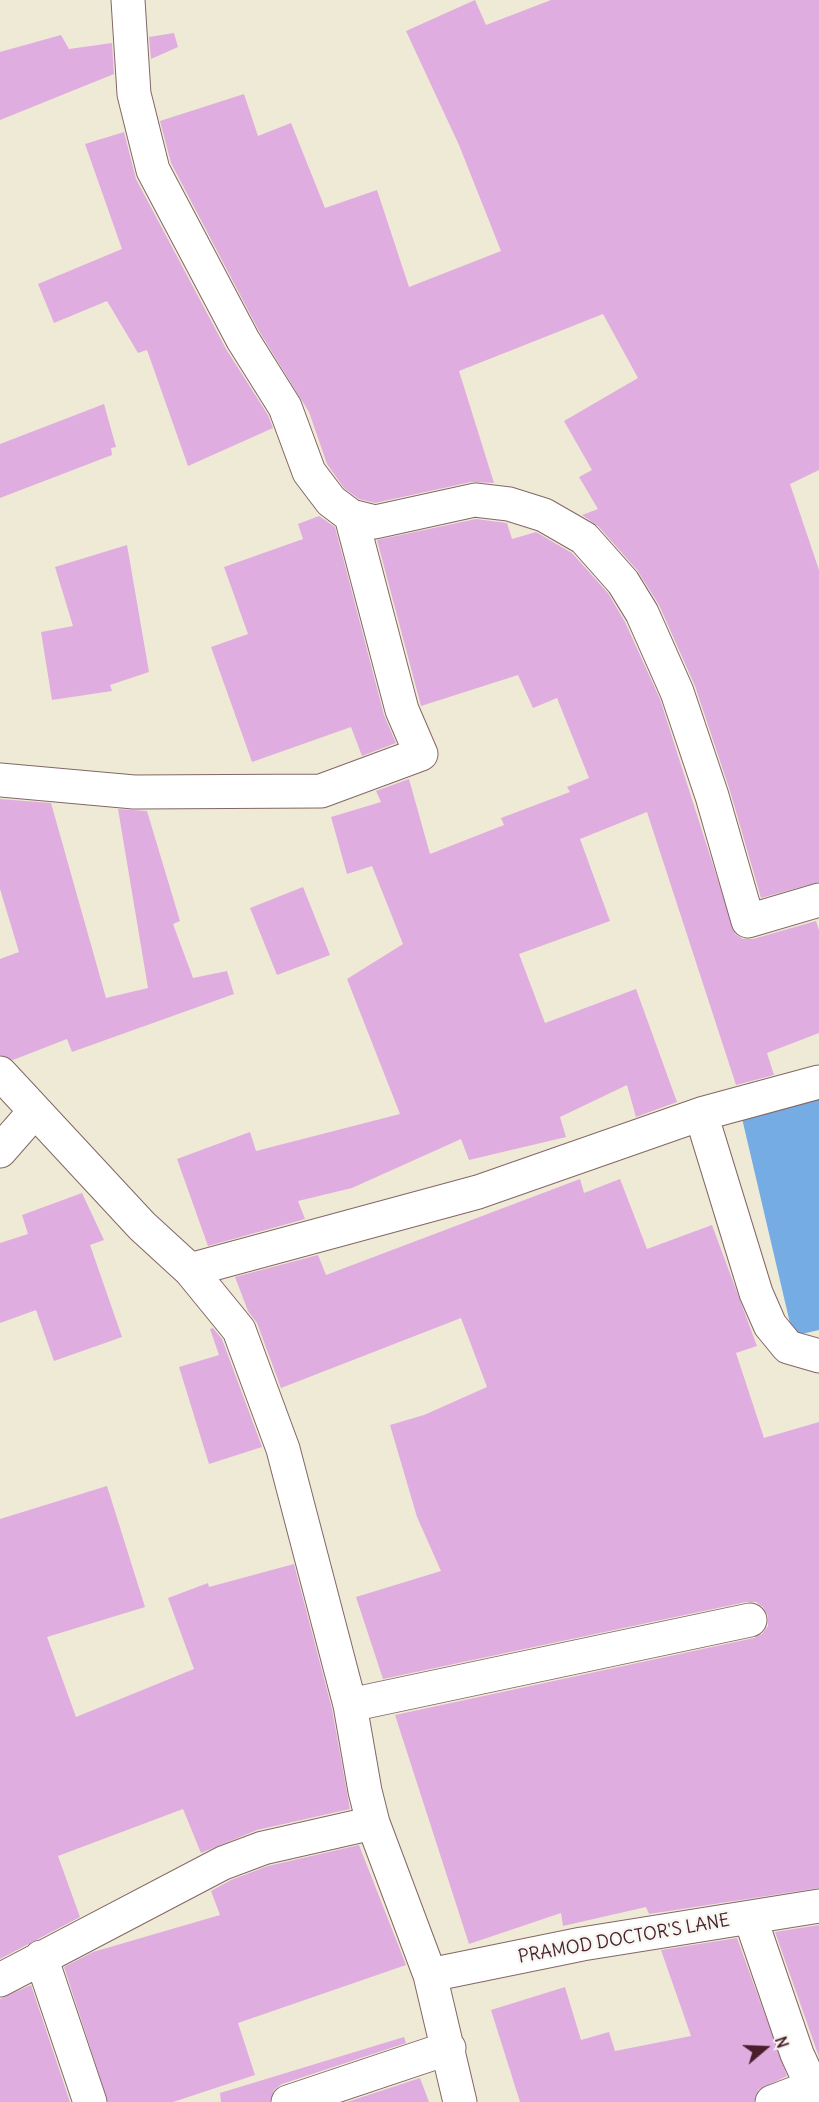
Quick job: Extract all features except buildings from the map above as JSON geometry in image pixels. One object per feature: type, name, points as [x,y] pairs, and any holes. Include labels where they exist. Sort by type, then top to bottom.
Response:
[{"type":"street","points":[[128,0],[134,94],[153,170],[243,340],[285,406],[309,472],[331,501],[351,516],[375,522],[424,509],[475,500],[509,504],[544,515],[584,538],[623,582],[638,605],[677,692],[712,796],[748,921],[819,900]]},
{"type":"street","points":[[0,780],[134,792],[321,791],[421,754],[402,710],[351,516]]},
{"type":"street","points":[[0,1073],[142,1226],[190,1270],[239,1330],[262,1389],[307,1534],[333,1645],[350,1705],[373,1823],[430,1975],[460,2102]]},
{"type":"street","points":[[190,1270],[478,1192],[702,1114],[819,1082]]},
{"type":"street","points":[[0,1152],[34,1111]]},
{"type":"street","points":[[702,1114],[756,1293],[770,1325],[788,1347],[819,1356]]},
{"type":"street","points":[[350,1705],[750,1620]]},
{"type":"street","points":[[0,1980],[223,1863],[263,1848],[373,1823]]},
{"type":"street","name":"PRAMOD DOCTOR'S LANE","points":[[430,1975],[582,1944],[819,1906]]},
{"type":"street","points":[[750,1917],[815,2094],[772,2102]]},
{"type":"street","points":[[41,1957],[90,2102]]},
{"type":"street","points":[[288,2102],[449,2048]]},
{"type":"water","points":[[819,1095],[819,1330],[793,1336],[741,1114]]}]
